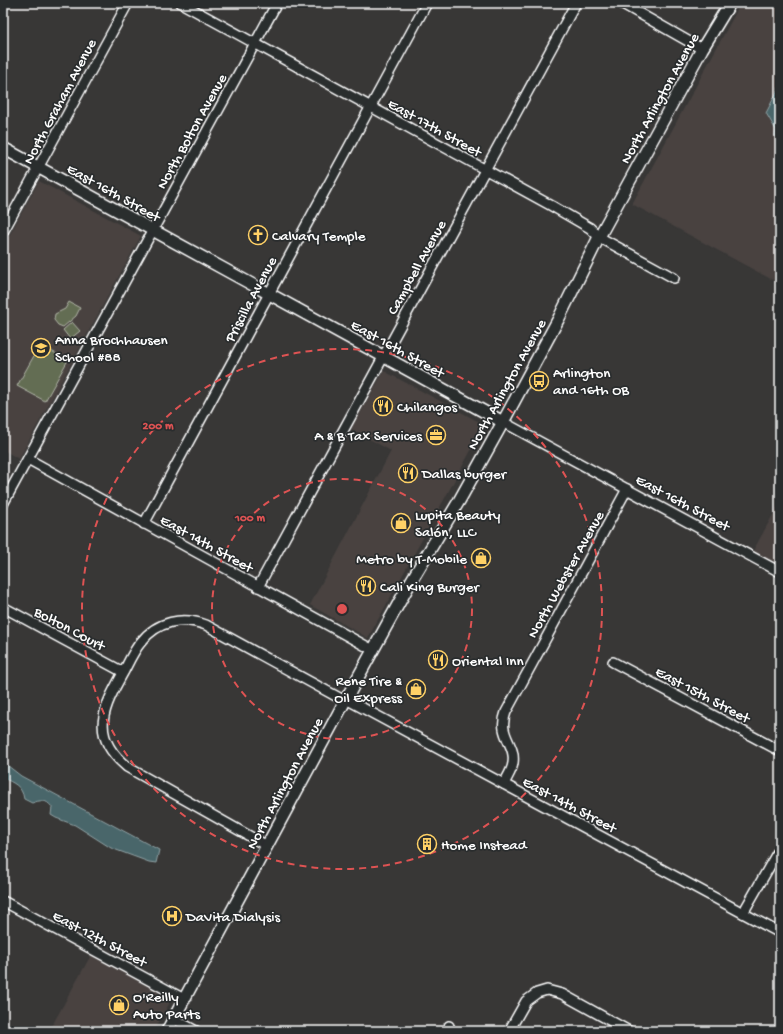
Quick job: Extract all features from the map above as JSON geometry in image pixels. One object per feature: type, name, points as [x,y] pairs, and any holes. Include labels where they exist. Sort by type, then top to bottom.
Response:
[{"type":"main road","name":"North Arlington Avenue","points":[[167,1031],[403,596],[459,501],[503,422],[559,318],[600,237],[702,49],[730,3]]},
{"type":"main road","name":"East 16th Street","points":[[3,148],[503,422]]},
{"type":"street","name":"North Graham Avenue","points":[[3,232],[128,3]]},
{"type":"street","name":"East 17th Street","points":[[181,3],[558,210],[590,228],[600,237],[674,278]]},
{"type":"street","name":"North Bolton Avenue","points":[[3,504],[277,3]]},
{"type":"street","name":"Priscilla Avenue","points":[[144,524],[427,3]]},
{"type":"street","name":"Campbell Avenue","points":[[258,587],[576,3]]},
{"type":"street","points":[[621,3],[702,49]]},
{"type":"street","name":"East 16th Street","points":[[503,422],[780,572]]},
{"type":"street","name":"East 14th Street","points":[[28,459],[374,650]]},
{"type":"street","name":"North Webster Avenue","points":[[504,784],[510,772],[513,759],[512,749],[504,731],[503,722],[506,712],[627,489]]},
{"type":"street","name":"Bolton Court","points":[[3,607],[123,672]]},
{"type":"street","name":"East 14th Street","points":[[267,846],[127,767],[115,757],[106,739],[103,719],[108,700],[139,644],[149,632],[167,623],[187,620],[206,625],[780,933]]},
{"type":"street","name":"East 15th Street","points":[[612,662],[780,752]]},
{"type":"street","points":[[744,913],[780,848]]},
{"type":"street","name":"East 12th Street","points":[[3,901],[184,999]]},
{"type":"street","points":[[509,1031],[526,1001],[534,994],[544,991],[562,994],[630,1031]]},
{"type":"street","points":[[174,1019],[196,1031]]},
{"type":"shaded area","points":[[741,3],[780,3],[780,284],[632,204]]},
{"type":"shaded area","name":"Anna Brochhausen School #88","points":[[39,181],[141,236],[19,459],[3,450],[3,247]]},
{"type":"shaded area","points":[[384,371],[485,425],[368,638],[310,605],[391,451],[351,429]]},
{"type":"shaded area","points":[[780,502],[780,566],[753,551]]},
{"type":"shaded area","points":[[91,955],[167,997],[169,1004],[154,1031],[49,1031]]},
{"type":"green space","points":[[69,302],[80,308],[76,316],[63,327],[58,325],[54,320],[55,314],[65,309]]},
{"type":"green space","points":[[72,322],[80,331],[70,339],[63,330]]},
{"type":"green space","points":[[40,345],[68,360],[45,401],[17,386]]},
{"type":"water","points":[[780,86],[780,138],[775,136],[776,130],[766,113]]},
{"type":"water","points":[[3,762],[21,776],[159,850],[156,863],[149,862],[111,848],[75,825],[56,818],[51,815],[52,807],[45,801],[32,803],[24,799],[21,791],[14,783],[3,778]]},
{"type":"place","name":"Calvary Temple","points":[[258,235]]},
{"type":"place","name":"Anna Brochhausen School #88","points":[[41,348]]},
{"type":"place","name":"Arlington and 16th OB","points":[[539,381]]},
{"type":"place","name":"Chilangos","points":[[383,406]]},
{"type":"place","name":"A & B Tax Services","points":[[436,435]]},
{"type":"place","name":"Dallas burger","points":[[408,473]]},
{"type":"place","name":"Lupita Beauty Salón, LLC","points":[[401,523]]},
{"type":"place","name":"Metro by T-Mobile","points":[[481,558]]},
{"type":"place","name":"Cali King Burger","points":[[366,586]]},
{"type":"place","name":"Oriental Inn","points":[[438,660]]},
{"type":"place","name":"Rene Tire & Oil Express","points":[[416,689]]},
{"type":"place","name":"Home Instead","points":[[427,844]]},
{"type":"place","name":"DaVita Dialysis","points":[[172,916]]},
{"type":"place","name":"O'Reilly Auto Parts","points":[[119,1005]]}]
